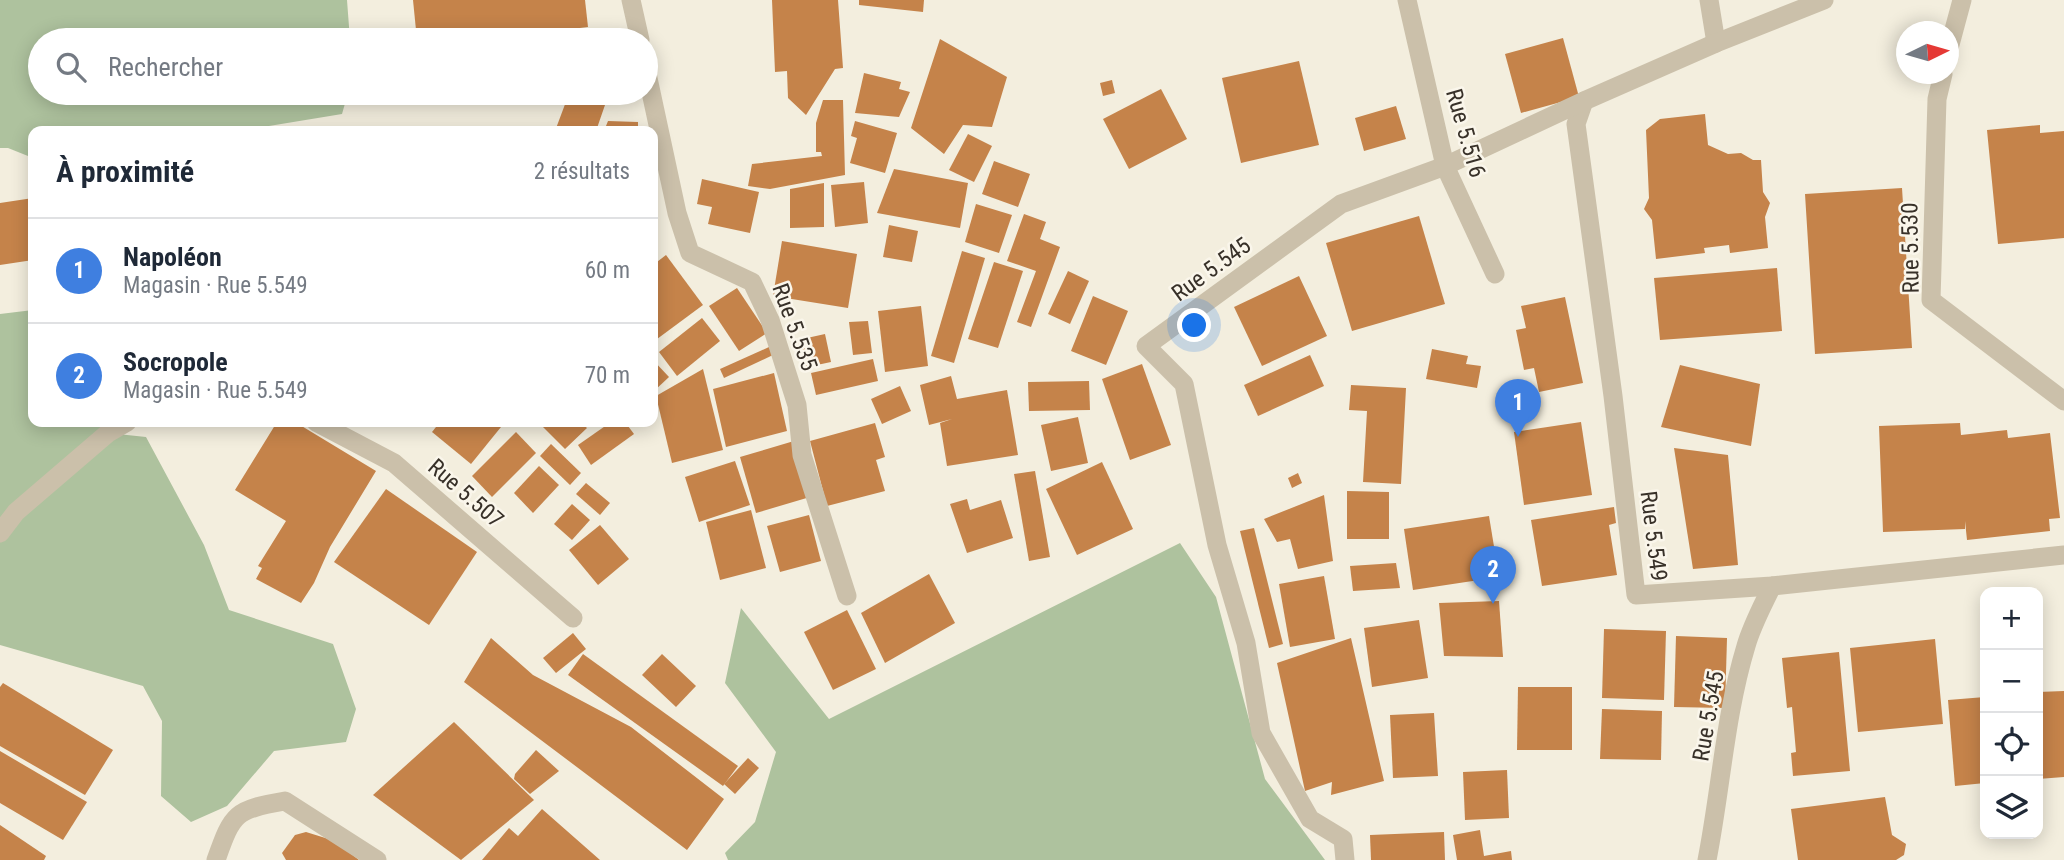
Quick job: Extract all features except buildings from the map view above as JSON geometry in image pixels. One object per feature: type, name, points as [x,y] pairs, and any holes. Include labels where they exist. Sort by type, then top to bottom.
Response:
[{"type":"street","points":[[631,0],[637,28]]},
{"type":"street","name":"Rue 5.516","points":[[1407,0],[1445,166],[1495,274]]},
{"type":"street","points":[[1709,0],[1716,43]]},
{"type":"street","name":"Rue 5.545","points":[[1345,860],[1343,839],[1310,819],[1261,733],[1247,643],[1217,545],[1184,384],[1146,346],[1341,204],[1445,166],[1716,43],[1825,0]]},
{"type":"street","points":[[1956,21],[1962,0]]},
{"type":"street","name":"Rue 5.530","points":[[1941,84],[1937,99],[1931,300],[2064,401]]},
{"type":"street","name":"Rue 5.549","points":[[1584,101],[1576,124],[1613,396],[1636,595],[1772,586],[2064,555]]},
{"type":"street","name":"Rue 5.535","points":[[654,105],[677,213],[690,253],[752,282],[770,320],[797,405],[802,456],[847,596]]},
{"type":"street","points":[[0,533],[16,512],[118,427]]},
{"type":"street","name":"Rue 5.507","points":[[326,427],[394,463],[573,618]]},
{"type":"street","name":"Rue 5.545","points":[[1707,860],[1718,804],[1725,743],[1746,645],[1772,586]]},
{"type":"street","points":[[216,860],[228,824],[250,807],[285,801],[377,860]]},
{"type":"green space","points":[[0,0],[347,0],[349,28],[28,28],[28,105],[345,105],[342,114],[269,126],[28,126],[28,156],[8,148],[0,148]]},
{"type":"green space","points":[[28,311],[28,427],[106,427],[108,433],[146,437],[204,545],[229,610],[333,644],[356,709],[346,742],[274,751],[227,806],[191,822],[161,796],[162,721],[143,686],[0,645],[0,314]]},
{"type":"green space","points":[[1180,543],[1216,597],[1265,779],[1325,860],[728,860],[725,853],[755,822],[776,752],[725,683],[741,608],[829,719]]},
{"type":"place","name":"Napoléon","points":[[1518,437]]},
{"type":"place","name":"Socropole","points":[[1493,604]]}]
